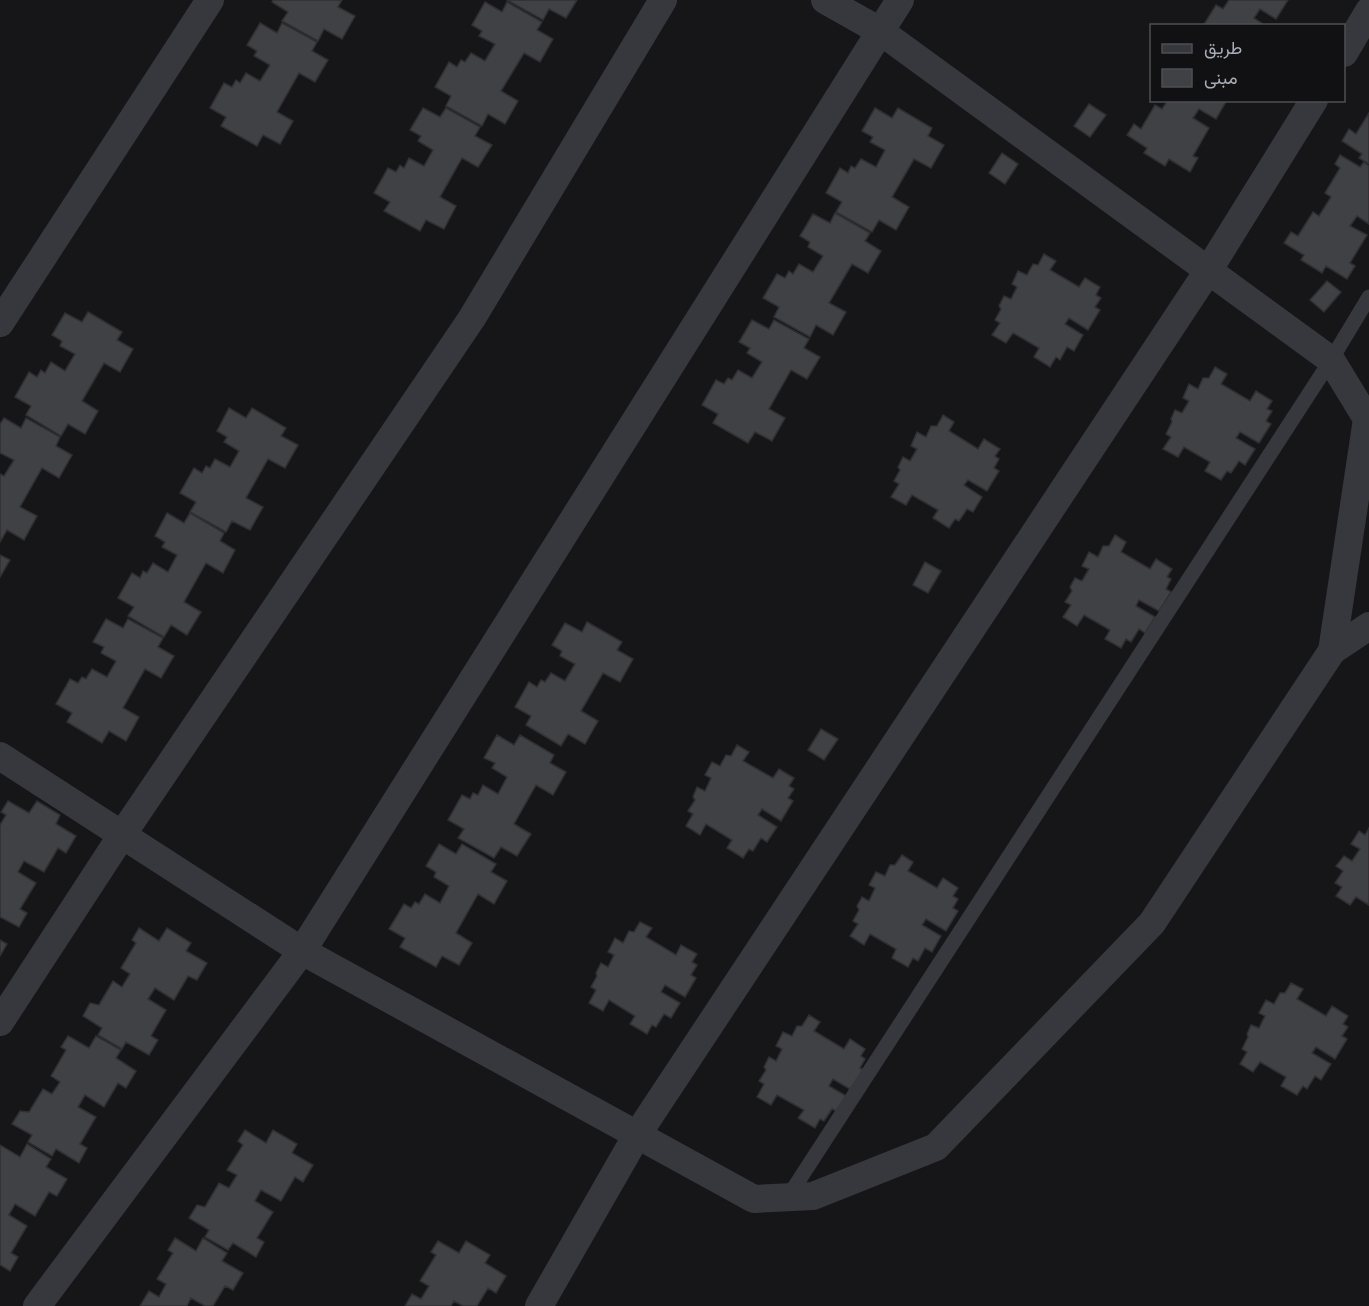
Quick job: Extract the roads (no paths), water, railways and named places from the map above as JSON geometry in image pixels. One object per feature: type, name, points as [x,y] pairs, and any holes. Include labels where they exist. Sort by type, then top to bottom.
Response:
[{"type":"street","points":[[0,323],[210,0]]},
{"type":"street","points":[[0,1022],[122,835],[472,318],[663,0]]},
{"type":"street","points":[[825,0],[880,31],[1331,360],[1368,418],[1332,651]]},
{"type":"street","points":[[37,1306],[302,951],[900,0]]},
{"type":"street","points":[[1345,50],[1369,11]]},
{"type":"street","points":[[539,1306],[637,1135],[1208,271],[1313,102]]},
{"type":"street","points":[[0,756],[302,951],[754,1199],[813,1196],[936,1147],[1152,922],[1332,651],[1369,626]]},
{"type":"lane","points":[[788,1197],[1331,360],[1369,297]]}]
